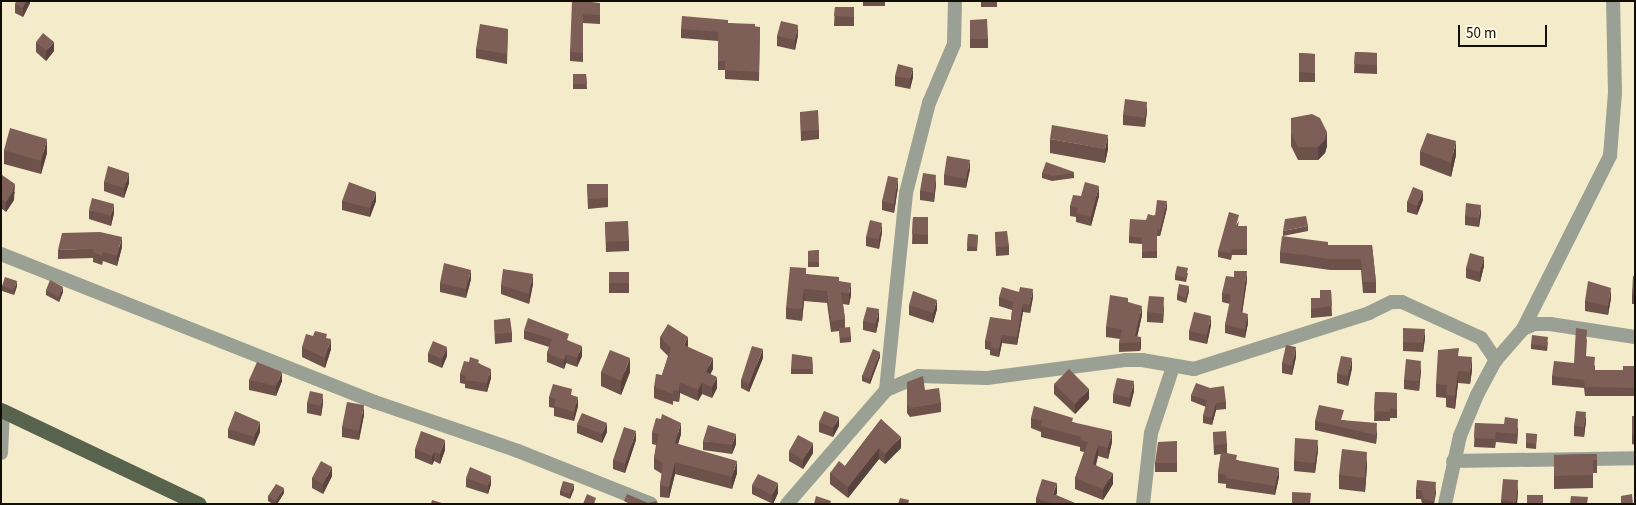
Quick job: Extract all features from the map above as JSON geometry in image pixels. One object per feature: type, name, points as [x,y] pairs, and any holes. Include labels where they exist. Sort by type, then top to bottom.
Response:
[{"type":"main road","points":[[2,411],[199,504]]},
{"type":"street","points":[[886,390],[906,193],[929,103],[954,44],[955,1]]},
{"type":"street","points":[[1445,504],[1453,461],[1477,394],[1496,360],[1523,328],[1610,156],[1615,92],[1613,1]]},
{"type":"street","points":[[1,254],[375,402],[518,451],[651,504]]},
{"type":"street","points":[[787,504],[886,390],[919,376],[987,378],[1125,360],[1142,360],[1173,367],[1194,369],[1214,364],[1296,334],[1369,313],[1392,302],[1402,302],[1481,338],[1496,360]]},
{"type":"street","points":[[1523,328],[1535,324],[1550,324],[1635,337]]},
{"type":"street","points":[[1144,504],[1151,433],[1173,367]]},
{"type":"street","points":[[1,453],[2,411]]},
{"type":"street","points":[[1453,461],[1635,458]]},
{"type":"building","points":[[16,1],[26,1],[23,8],[15,4]]},
{"type":"building","points":[[572,1],[600,3],[600,15],[583,14],[583,53],[570,52]]},
{"type":"building","points":[[835,7],[854,7],[854,17],[834,16]]},
{"type":"building","points":[[682,16],[728,20],[728,23],[755,24],[755,27],[760,27],[759,72],[725,70],[725,61],[718,61],[718,32],[681,29]]},
{"type":"building","points":[[987,19],[988,39],[970,39],[970,20]]},
{"type":"building","points":[[781,21],[798,25],[795,40],[777,36]]},
{"type":"building","points":[[480,24],[508,29],[507,54],[476,49]]},
{"type":"building","points":[[43,33],[54,42],[46,51],[36,42]]},
{"type":"building","points":[[1355,52],[1377,53],[1377,65],[1354,64]]},
{"type":"building","points":[[1299,53],[1315,54],[1315,73],[1299,72]]},
{"type":"building","points":[[898,64],[913,68],[910,79],[895,76]]},
{"type":"building","points":[[573,74],[586,74],[587,84],[573,84]]},
{"type":"building","points":[[1125,99],[1147,102],[1145,118],[1123,115]]},
{"type":"building","points":[[818,110],[819,130],[801,131],[800,112]]},
{"type":"building","points":[[1312,114],[1320,118],[1327,132],[1325,140],[1318,147],[1298,147],[1291,133],[1291,118]]},
{"type":"building","points":[[1052,125],[1108,135],[1105,149],[1050,139]]},
{"type":"building","points":[[10,128],[47,139],[41,161],[4,150]]},
{"type":"building","points":[[1427,133],[1456,141],[1451,163],[1420,151]]},
{"type":"building","points":[[947,156],[970,160],[966,179],[944,175]]},
{"type":"building","points":[[1046,162],[1074,173],[1052,176],[1042,173]]},
{"type":"building","points":[[108,166],[129,173],[124,188],[104,182]]},
{"type":"building","points":[[923,173],[936,175],[934,193],[920,191]]},
{"type":"building","points":[[2,175],[15,184],[12,189],[14,190],[6,202],[1,199]]},
{"type":"building","points":[[888,176],[898,178],[894,204],[882,201]]},
{"type":"building","points":[[349,182],[376,192],[370,208],[342,201]]},
{"type":"building","points":[[1085,182],[1099,186],[1091,217],[1076,213],[1078,208],[1070,206],[1073,195],[1081,196]]},
{"type":"building","points":[[587,184],[608,184],[608,198],[588,199]]},
{"type":"building","points":[[1413,187],[1423,191],[1417,206],[1407,202]]},
{"type":"building","points":[[92,198],[114,204],[111,216],[89,210]]},
{"type":"building","points":[[1157,200],[1167,201],[1160,230],[1157,229],[1157,251],[1142,252],[1142,238],[1129,236],[1130,219],[1146,220],[1148,214],[1155,216]]},
{"type":"building","points":[[1466,203],[1481,205],[1479,218],[1465,216]]},
{"type":"building","points":[[1229,212],[1239,215],[1236,226],[1247,226],[1247,249],[1232,249],[1231,253],[1218,251]]},
{"type":"building","points":[[1306,216],[1308,226],[1283,231],[1285,219]]},
{"type":"building","points":[[913,217],[928,217],[928,235],[912,234]]},
{"type":"building","points":[[870,220],[882,223],[879,239],[866,237]]},
{"type":"building","points":[[628,221],[629,241],[606,242],[605,222]]},
{"type":"building","points":[[1007,231],[1009,246],[996,247],[995,232]]},
{"type":"building","points":[[100,232],[122,237],[117,256],[103,252],[102,256],[93,252],[94,249],[58,250],[62,233]]},
{"type":"building","points":[[968,234],[978,235],[977,247],[967,246]]},
{"type":"building","points":[[1282,236],[1328,242],[1328,245],[1372,245],[1376,282],[1363,282],[1361,259],[1330,259],[1280,252]]},
{"type":"building","points":[[819,250],[819,262],[808,262],[808,251]]},
{"type":"building","points":[[1470,253],[1484,257],[1480,272],[1466,268]]},
{"type":"building","points":[[444,263],[471,270],[466,289],[440,283]]},
{"type":"building","points":[[1177,266],[1188,268],[1186,278],[1175,275]]},
{"type":"building","points":[[790,267],[806,268],[806,274],[839,277],[839,281],[851,283],[849,294],[841,292],[845,319],[831,321],[827,291],[804,289],[802,309],[786,308]]},
{"type":"building","points":[[503,269],[533,274],[529,294],[501,285]]},
{"type":"building","points":[[1234,271],[1247,271],[1241,312],[1248,314],[1245,329],[1225,325],[1231,295],[1222,293],[1226,276],[1234,277]]},
{"type":"building","points":[[609,272],[629,272],[629,283],[609,283]]},
{"type":"building","points":[[1633,276],[1635,276],[1635,295],[1632,295]]},
{"type":"building","points":[[5,277],[17,281],[14,290],[2,286]]},
{"type":"building","points":[[50,280],[63,287],[59,297],[46,290]]},
{"type":"building","points":[[1588,281],[1611,288],[1608,306],[1585,301]]},
{"type":"building","points":[[1179,284],[1189,286],[1186,298],[1177,295]]},
{"type":"building","points":[[1002,287],[1019,292],[1020,287],[1033,289],[1030,305],[1023,304],[1017,337],[1002,335],[999,349],[990,347],[991,342],[985,341],[990,317],[1011,320],[1013,302],[999,297]]},
{"type":"building","points":[[1320,290],[1331,290],[1332,306],[1311,309],[1311,298],[1320,298]]},
{"type":"building","points":[[913,291],[937,300],[933,313],[909,305]]},
{"type":"building","points":[[1110,295],[1128,298],[1128,302],[1142,306],[1135,336],[1141,337],[1140,342],[1119,343],[1122,329],[1106,327]]},
{"type":"building","points":[[1149,296],[1164,297],[1163,314],[1147,312]]},
{"type":"building","points":[[867,307],[879,309],[876,324],[863,321]]},
{"type":"building","points":[[1194,312],[1211,316],[1207,335],[1189,331]]},
{"type":"building","points":[[510,318],[512,333],[495,334],[494,320]]},
{"type":"building","points":[[528,318],[569,334],[567,340],[582,346],[577,358],[566,354],[564,360],[547,353],[552,339],[524,330]]},
{"type":"building","points":[[668,324],[688,337],[684,345],[713,358],[706,372],[717,377],[712,387],[702,383],[698,390],[680,382],[679,391],[673,390],[673,394],[654,387],[656,374],[662,375],[671,348],[660,337]]},
{"type":"building","points":[[850,327],[851,337],[840,338],[839,328]]},
{"type":"building","points":[[1403,328],[1425,329],[1423,343],[1403,342]]},
{"type":"building","points":[[1576,328],[1587,330],[1585,356],[1595,357],[1594,370],[1623,370],[1623,366],[1635,366],[1635,388],[1585,387],[1584,380],[1552,376],[1554,361],[1574,363]]},
{"type":"building","points":[[315,331],[327,334],[326,338],[331,339],[325,358],[302,347],[306,334],[313,336]]},
{"type":"building","points":[[1532,335],[1548,337],[1547,346],[1531,344]]},
{"type":"building","points":[[433,341],[447,347],[442,359],[428,353]]},
{"type":"building","points":[[1286,345],[1296,347],[1292,366],[1282,363]]},
{"type":"building","points":[[752,346],[763,349],[749,384],[741,380]]},
{"type":"building","points":[[1459,348],[1458,356],[1472,357],[1470,372],[1458,371],[1455,396],[1446,395],[1447,385],[1436,384],[1438,350]]},
{"type":"building","points":[[873,349],[880,352],[870,379],[862,376]]},
{"type":"building","points":[[610,350],[630,358],[621,381],[601,372]]},
{"type":"building","points":[[792,354],[812,357],[813,369],[791,369]]},
{"type":"building","points":[[1341,356],[1352,358],[1348,376],[1337,374]]},
{"type":"building","points":[[470,357],[479,360],[478,363],[491,369],[487,383],[465,380],[466,376],[460,374],[464,361],[469,362]]},
{"type":"building","points":[[1406,359],[1421,361],[1419,381],[1404,380]]},
{"type":"building","points":[[257,362],[282,372],[276,386],[249,380]]},
{"type":"building","points":[[1069,369],[1089,389],[1075,404],[1054,384]]},
{"type":"building","points":[[923,376],[925,390],[939,388],[941,403],[910,408],[907,404],[907,382]]},
{"type":"building","points":[[1117,378],[1134,381],[1130,398],[1113,394]]},
{"type":"building","points":[[1196,383],[1210,388],[1224,386],[1226,402],[1216,403],[1212,418],[1203,416],[1207,400],[1191,395]]},
{"type":"building","points":[[553,384],[572,389],[571,395],[578,397],[574,412],[554,406],[556,399],[549,397]]},
{"type":"building","points":[[310,391],[323,394],[321,406],[307,403]]},
{"type":"building","points":[[1375,392],[1397,393],[1397,409],[1390,408],[1390,412],[1374,411]]},
{"type":"building","points":[[347,402],[364,405],[359,431],[342,427]]},
{"type":"building","points":[[1319,405],[1344,410],[1341,420],[1377,423],[1376,435],[1315,421]]},
{"type":"building","points":[[1034,406],[1073,418],[1072,422],[1112,431],[1108,448],[1098,445],[1093,464],[1113,473],[1103,489],[1075,478],[1088,442],[1080,440],[1081,437],[1041,426],[1042,421],[1031,418]]},
{"type":"building","points":[[235,411],[260,422],[254,437],[228,429]]},
{"type":"building","points":[[824,411],[839,417],[833,428],[819,422]]},
{"type":"building","points":[[1576,411],[1586,412],[1584,427],[1574,426]]},
{"type":"building","points":[[582,413],[607,423],[602,434],[577,424]]},
{"type":"building","points":[[662,414],[681,423],[675,443],[737,461],[732,477],[675,462],[669,487],[660,485],[663,463],[654,458],[659,434],[652,432],[656,418],[661,419]]},
{"type":"building","points":[[1632,416],[1635,416],[1635,435],[1632,435]]},
{"type":"building","points":[[1505,417],[1518,419],[1517,434],[1496,432],[1495,439],[1474,438],[1475,423],[1504,424]]},
{"type":"building","points":[[881,419],[901,437],[885,454],[879,448],[848,487],[830,473],[839,461],[845,466]]},
{"type":"building","points":[[708,425],[736,434],[732,445],[703,441]]},
{"type":"building","points":[[624,427],[636,431],[625,464],[613,460]]},
{"type":"building","points":[[421,431],[445,440],[440,454],[434,452],[432,456],[415,449]]},
{"type":"building","points":[[1226,431],[1227,444],[1214,445],[1213,432]]},
{"type":"building","points":[[1526,433],[1537,434],[1536,444],[1526,443]]},
{"type":"building","points":[[798,435],[813,443],[803,460],[789,451]]},
{"type":"building","points":[[1295,438],[1318,440],[1315,463],[1294,461]]},
{"type":"building","points":[[1177,441],[1177,463],[1155,463],[1158,442]]},
{"type":"building","points":[[1342,449],[1367,452],[1365,478],[1339,475]]},
{"type":"building","points":[[1221,452],[1237,455],[1236,460],[1279,468],[1275,486],[1226,478],[1226,475],[1218,473]]},
{"type":"building","points":[[1597,454],[1597,460],[1593,460],[1593,475],[1554,476],[1554,455]]},
{"type":"building","points":[[321,461],[332,467],[323,484],[312,478]]},
{"type":"building","points":[[470,467],[491,476],[488,486],[466,478]]},
{"type":"building","points":[[758,474],[778,483],[772,495],[752,485]]},
{"type":"building","points":[[1042,479],[1057,483],[1053,494],[1077,504],[1054,504],[1036,498]]},
{"type":"building","points":[[1503,479],[1518,480],[1516,502],[1501,500]]},
{"type":"building","points":[[1417,480],[1436,482],[1434,501],[1424,499],[1421,490],[1416,489]]},
{"type":"building","points":[[563,481],[574,484],[570,494],[560,491]]},
{"type":"building","points":[[276,484],[284,488],[276,501],[268,496]]},
{"type":"building","points":[[1292,492],[1311,493],[1310,504],[1292,504]]},
{"type":"building","points":[[587,494],[596,498],[594,504],[583,504]]},
{"type":"building","points":[[627,494],[648,503],[657,501],[656,504],[630,504],[624,501]]},
{"type":"building","points":[[1632,494],[1633,504],[1621,504],[1621,496]]},
{"type":"building","points":[[1527,495],[1543,495],[1543,504],[1527,504]]},
{"type":"building","points":[[816,496],[831,501],[830,504],[814,504]]},
{"type":"building","points":[[1571,496],[1588,497],[1587,504],[1570,504]]},
{"type":"building","points":[[900,498],[909,500],[908,504],[898,504]]},
{"type":"building","points":[[432,500],[445,504],[431,504]]}]
